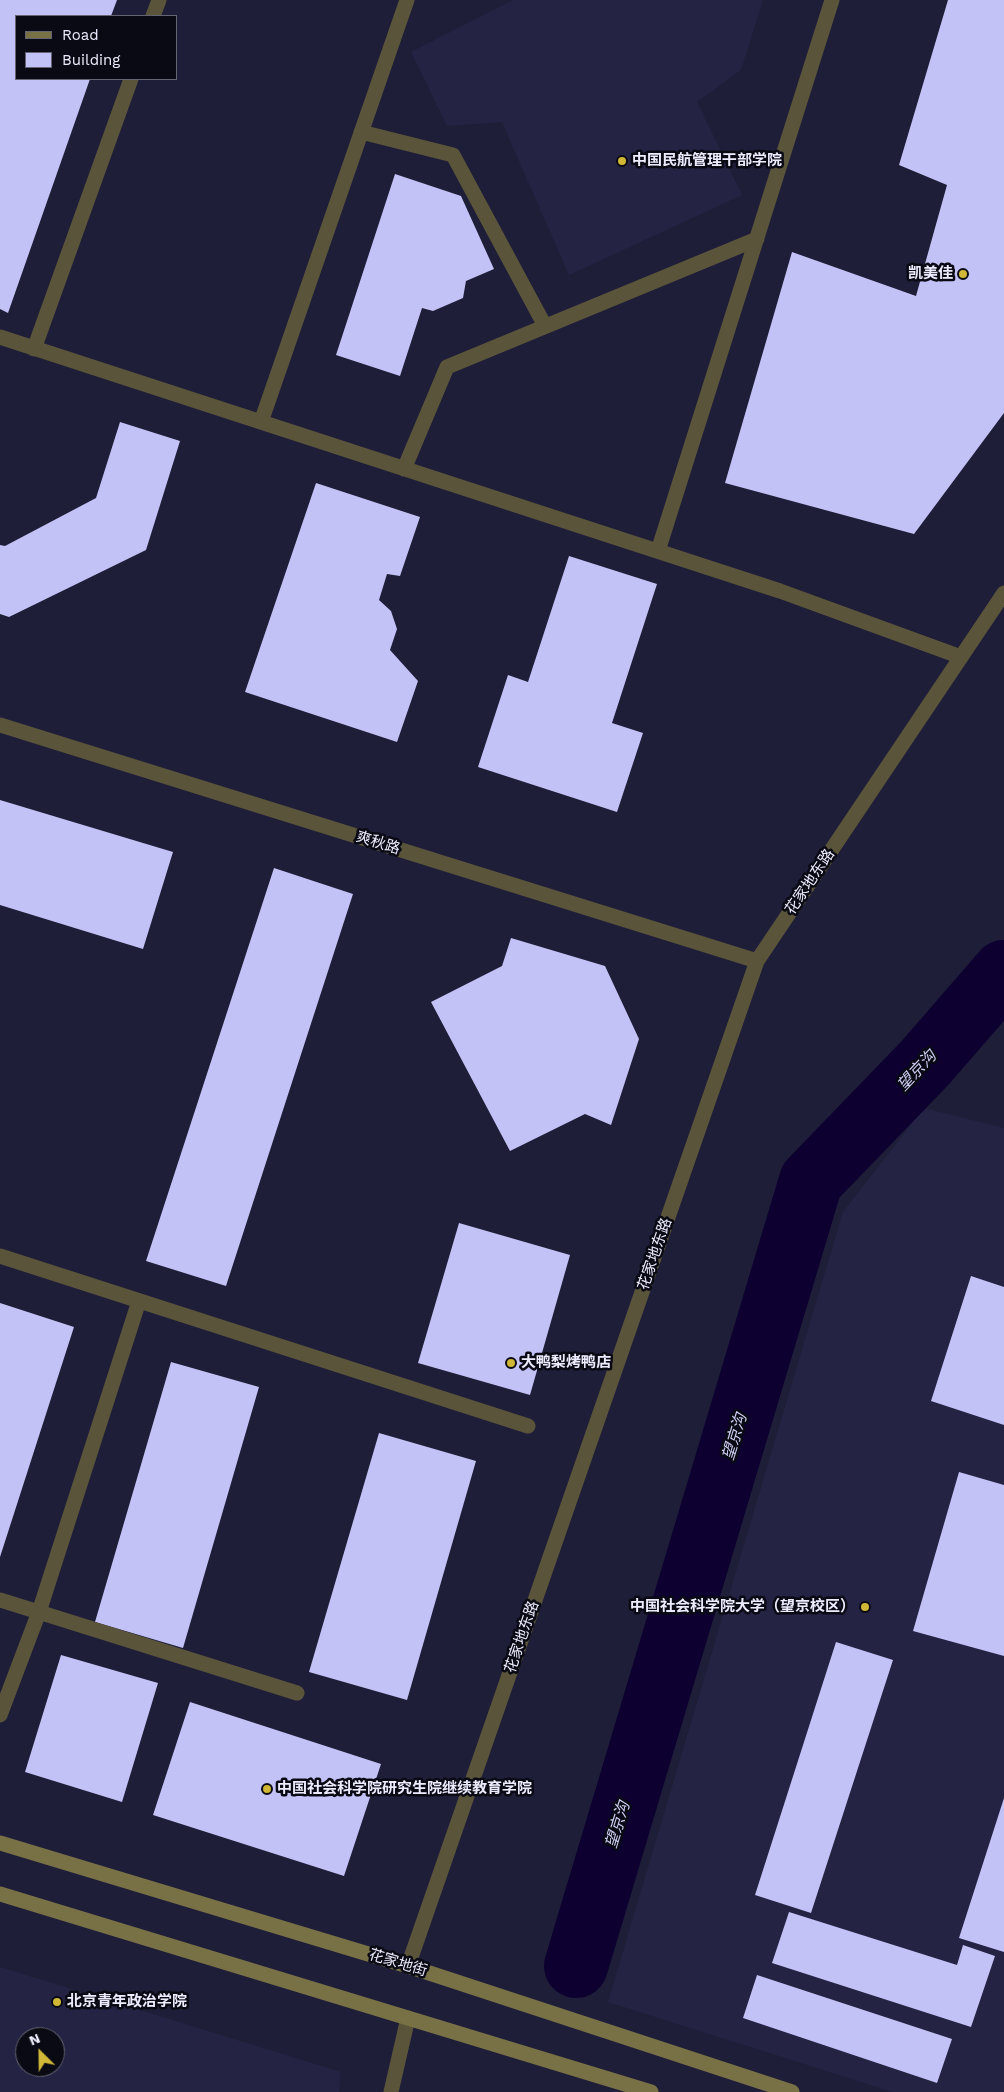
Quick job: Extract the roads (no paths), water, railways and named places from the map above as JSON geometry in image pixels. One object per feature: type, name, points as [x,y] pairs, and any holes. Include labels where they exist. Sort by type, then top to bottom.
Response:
[{"type":"main road","name":"花家地街","points":[[0,1843],[408,1966],[792,2092]]},
{"type":"main road","points":[[0,1894],[651,2092]]},
{"type":"street","points":[[153,15],[159,0]]},
{"type":"street","points":[[261,422],[407,0]]},
{"type":"street","points":[[658,551],[832,0]]},
{"type":"street","points":[[34,349],[131,80]]},
{"type":"street","points":[[361,132],[454,155],[545,326]]},
{"type":"street","points":[[404,469],[447,367],[757,239]]},
{"type":"street","points":[[0,338],[780,591],[961,657]]},
{"type":"street","name":"花家地东路","points":[[408,1966],[757,961],[1004,594]]},
{"type":"street","name":"爽秋路","points":[[0,725],[757,961]]},
{"type":"street","points":[[0,1256],[528,1426]]},
{"type":"street","points":[[0,1715],[39,1612],[139,1301]]},
{"type":"street","points":[[0,1600],[297,1693]]},
{"type":"street","points":[[391,2092],[408,2018]]},
{"type":"waterway","name":"望京沟","points":[[576,1966],[811,1181],[925,1063],[1004,972]]},
{"type":"place","name":"中国民航管理干部学院","points":[[622,161]]},
{"type":"place","name":"凯美佳","points":[[963,274]]},
{"type":"place","name":"大鸭梨烤鸭店","points":[[511,1363]]},
{"type":"place","name":"中国社会科学院大学（望京校区）","points":[[865,1607]]},
{"type":"place","name":"中国社会科学院研究生院继续教育学院","points":[[267,1789]]},
{"type":"place","name":"北京青年政治学院","points":[[57,2002]]}]
